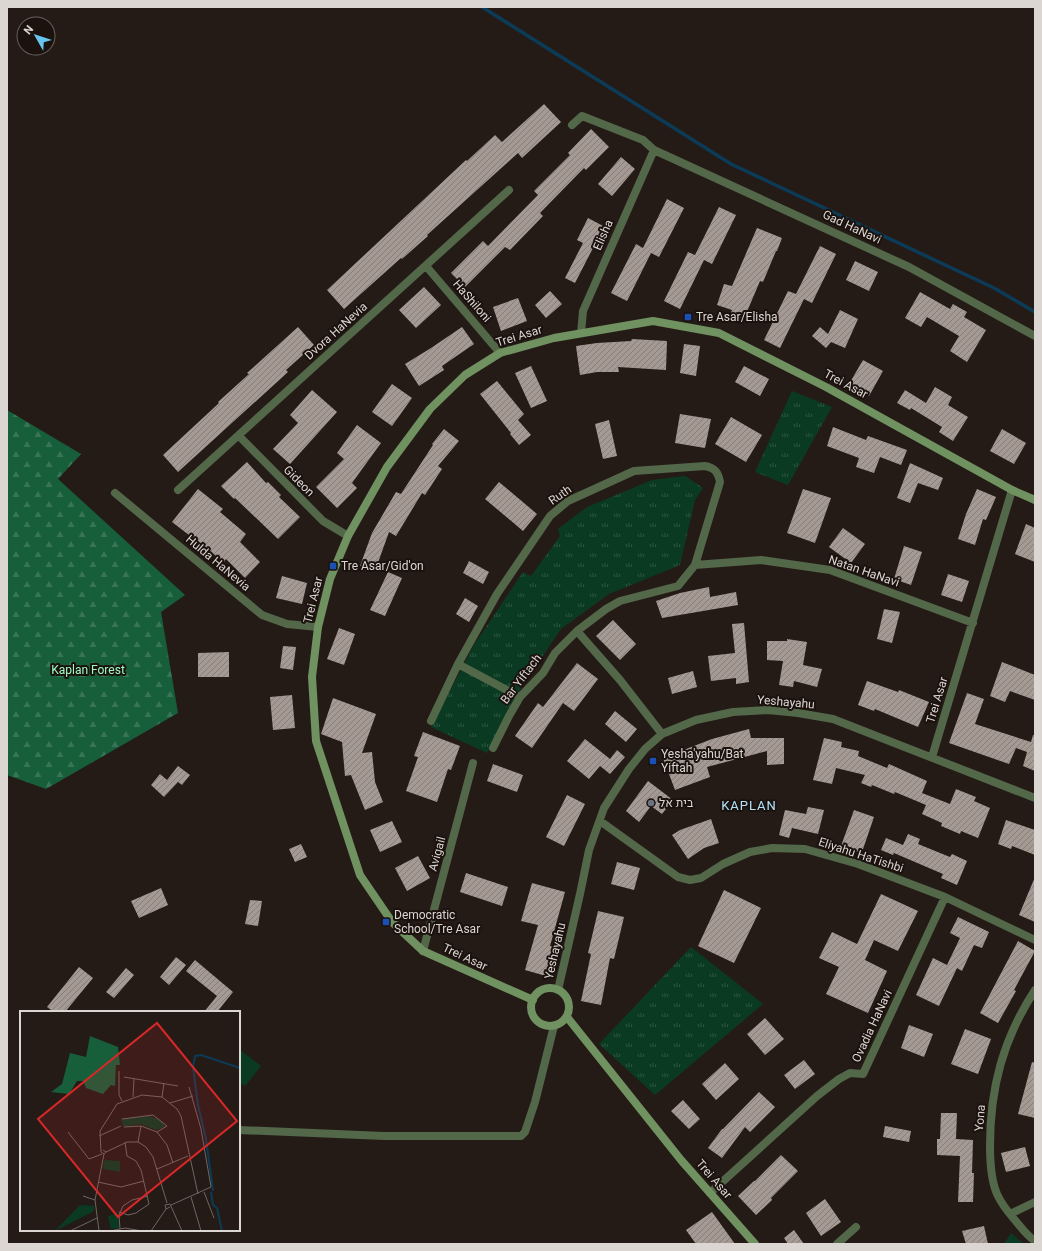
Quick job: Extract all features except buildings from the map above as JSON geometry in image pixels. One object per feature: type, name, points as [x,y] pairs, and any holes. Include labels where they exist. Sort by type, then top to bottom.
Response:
[{"type":"street","name":"Gad HaNavi","points":[[572,126],[582,116],[643,140],[654,150],[909,267],[1035,336]]},
{"type":"street","name":"Elisha","points":[[581,332],[583,311],[654,150]]},
{"type":"street","name":"Dvora HaNevia","points":[[178,490],[509,190]]},
{"type":"street","name":"HaShiloni","points":[[426,266],[500,353]]},
{"type":"street","name":"Trei Asar","points":[[532,1000],[423,951],[392,922],[360,874],[316,741],[312,677],[318,626],[330,579],[348,536],[387,467],[430,409],[466,376],[500,353],[581,332],[653,321],[719,333],[826,386],[1012,490],[932,757]]},
{"type":"street","name":"Gideon","points":[[238,436],[323,521],[348,536]]},
{"type":"street","name":"Ruth","points":[[431,721],[458,664],[497,594],[550,516],[568,500],[634,471],[705,466],[713,468],[718,474],[720,482],[695,565]]},
{"type":"street","points":[[1012,490],[1035,500]]},
{"type":"street","name":"Hulda HaNevia","points":[[115,493],[262,615],[287,624],[318,626]]},
{"type":"street","name":"Natan HaNavi","points":[[695,565],[761,560],[830,570],[972,623]]},
{"type":"street","name":"Bar Yiftach","points":[[494,748],[520,697],[543,673],[555,653],[577,631],[620,601],[678,586],[695,565]]},
{"type":"street","points":[[577,631],[620,680],[662,734]]},
{"type":"street","points":[[458,664],[520,697]]},
{"type":"street","name":"Yeshayahu","points":[[558,990],[589,850],[604,808],[629,769],[645,749],[662,734],[696,720],[733,712],[768,710],[833,719],[1035,798]]},
{"type":"street","name":"Avigail","points":[[423,951],[473,763]]},
{"type":"street","name":"Eliyahu HaTishbi","points":[[600,821],[678,877],[690,880],[701,878],[723,864],[750,852],[772,848],[805,849],[858,864],[945,897],[1035,940]]},
{"type":"street","name":"Ovadia HaNavi","points":[[710,1193],[817,1096],[839,1079],[850,1073],[863,1074],[945,897]]},
{"type":"street","points":[[552,988],[558,990],[566,998],[569,1004],[567,1016],[560,1023],[554,1026],[546,1026],[535,1019],[531,1007],[532,1000],[545,989],[552,988]]},
{"type":"street","name":"Yona","points":[[1035,990],[1012,1032],[998,1072],[990,1120],[990,1164],[997,1194],[1010,1214],[1028,1236],[1035,1241]]},
{"type":"street","name":"Trei Asar","points":[[567,1016],[681,1160],[755,1244]]},
{"type":"street","points":[[240,1130],[384,1136],[521,1136],[525,1132],[535,1102],[554,1026]]},
{"type":"street","points":[[1010,1214],[1035,1202]]},
{"type":"street","points":[[837,1244],[856,1227]]},
{"type":"green space","points":[[792,391],[832,407],[788,485],[755,472]]},
{"type":"green space","name":"Kaplan Forest","points":[[7,410],[81,454],[58,479],[185,595],[161,612],[178,713],[46,789],[7,775]]},
{"type":"green space","points":[[685,476],[703,488],[695,500],[680,565],[609,594],[561,629],[519,691],[487,753],[431,727],[474,645],[523,572],[531,576],[560,536],[558,529],[587,507],[652,480]]},
{"type":"green space","points":[[691,947],[763,1004],[655,1095],[599,1044]]},
{"type":"green space","points":[[240,1050],[261,1066],[245,1086],[240,1083]]},
{"type":"green space","points":[[1011,1233],[1024,1244],[1004,1244]]},
{"type":"waterway","points":[[482,7],[731,164],[994,288],[1035,312]]},
{"type":"place","name":"Tre Asar/Elisha","points":[[688,317]]},
{"type":"place","name":"Tre Asar/Gid'on","points":[[333,566]]},
{"type":"place","name":"Yesha'yahu/Bat Yiftah","points":[[653,761]]},
{"type":"place","name":"בית אל","points":[[651,803]]},
{"type":"place","name":"Democratic School/Tre Asar","points":[[386,922]]},
{"type":"district","name":"KAPLAN","points":[[749,805]]}]
